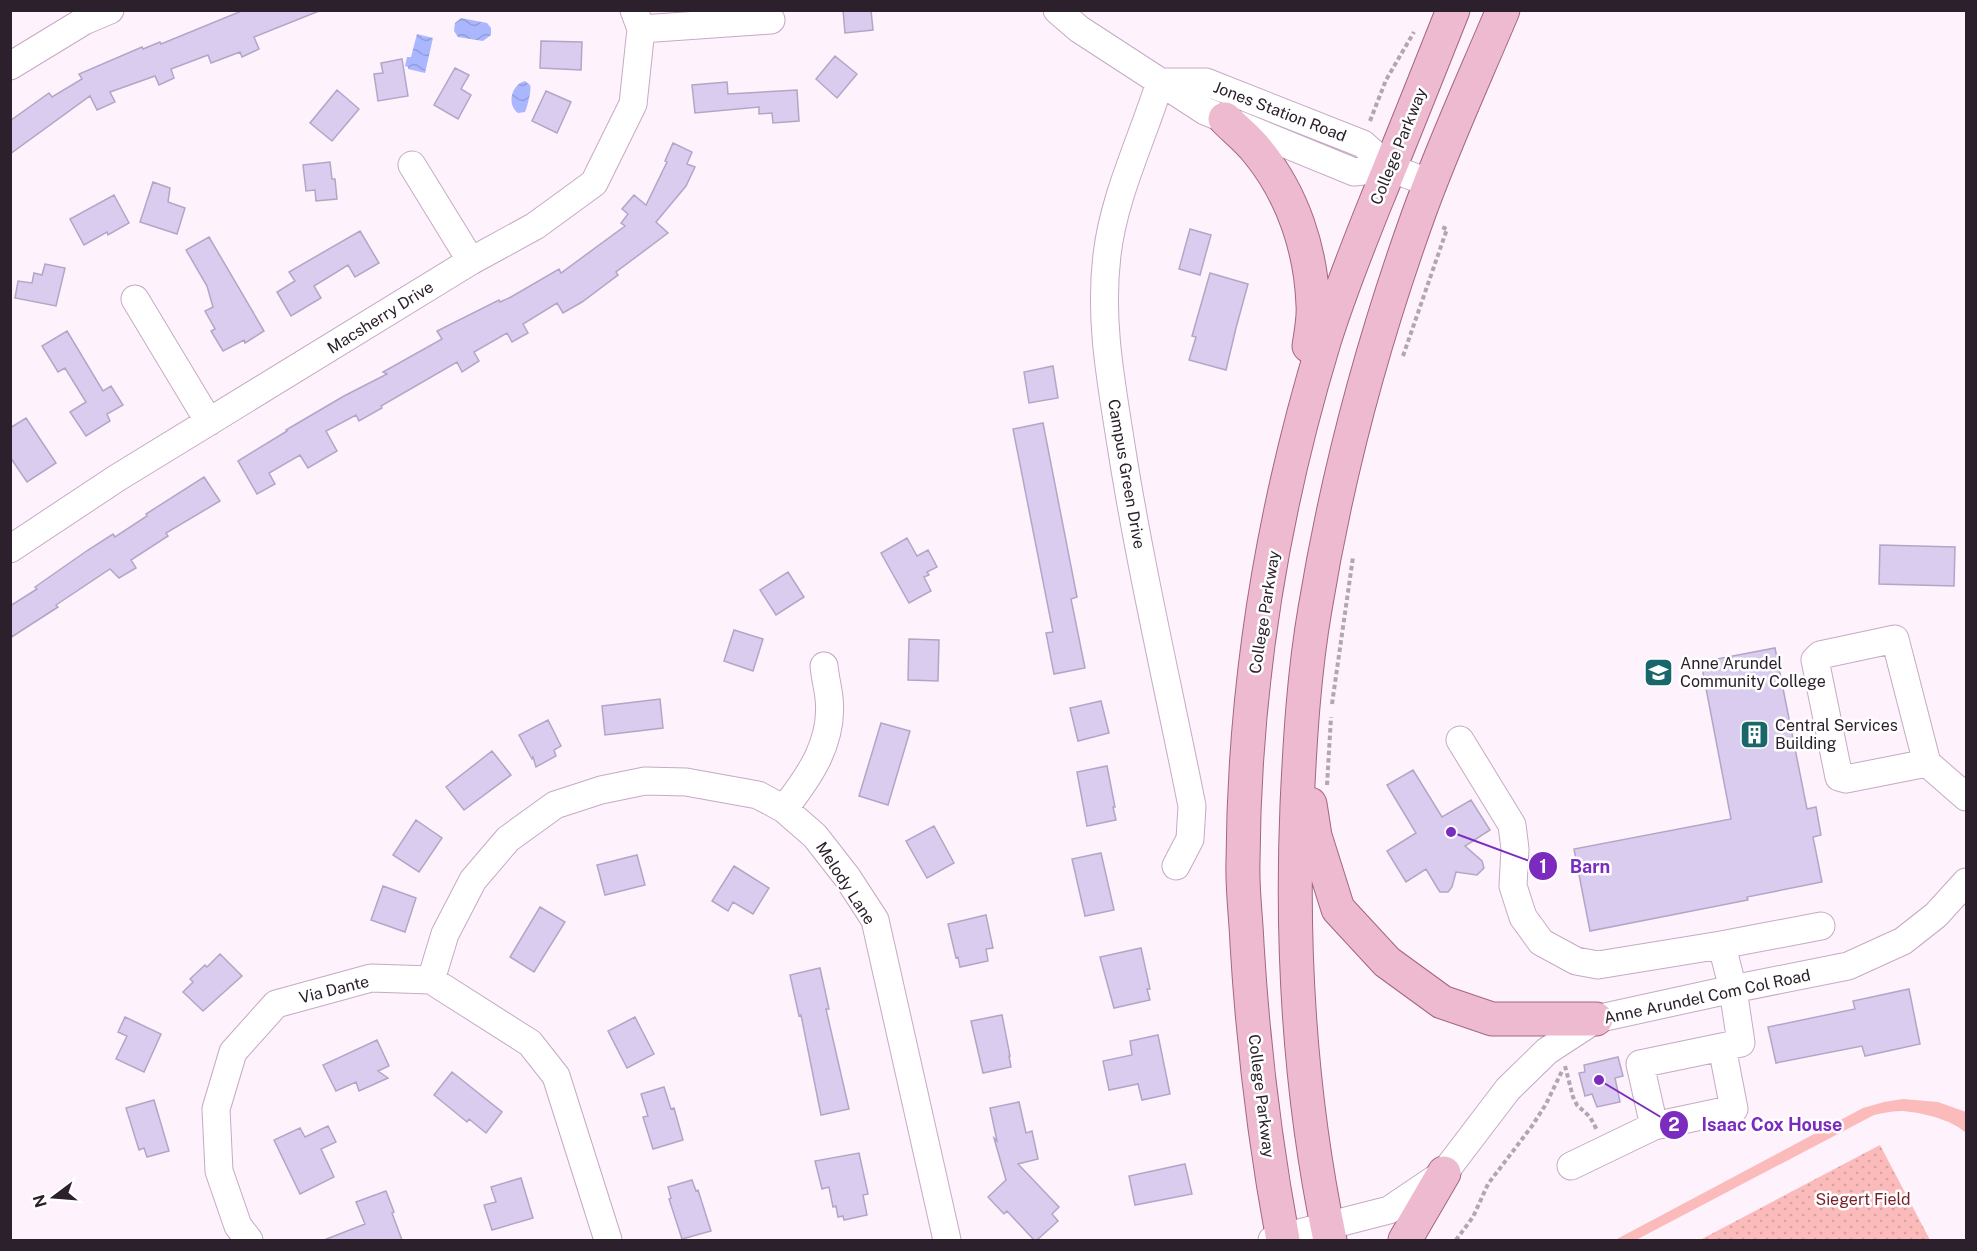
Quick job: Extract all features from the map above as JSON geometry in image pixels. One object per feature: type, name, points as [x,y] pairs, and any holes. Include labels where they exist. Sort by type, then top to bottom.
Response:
[{"type":"main road","name":"College Parkway","points":[[1279,1240],[1250,993],[1243,864],[1248,729],[1261,621],[1280,515],[1324,341],[1361,238],[1453,10]]},
{"type":"main road","points":[[1329,1234],[1312,1137],[1300,1027],[1296,960],[1294,874],[1300,729],[1314,611],[1342,468],[1383,322],[1430,183],[1503,10]]},
{"type":"main road","points":[[1225,119],[1258,151],[1290,204],[1304,239],[1314,307],[1300,432]]},
{"type":"main road","points":[[1300,729],[1315,836],[1338,909],[1387,962],[1442,1002],[1492,1019],[1596,1019]]},
{"type":"main road","points":[[1405,1240],[1444,1173]]},
{"type":"street","points":[[10,66],[84,21],[110,10]]},
{"type":"street","name":"Jones Station Road","points":[[1057,10],[1080,29],[1205,111],[1354,172],[1390,168]]},
{"type":"street","points":[[637,20],[771,20]]},
{"type":"street","name":"Macsherry Drive","points":[[10,549],[117,478],[471,261],[535,226],[594,183],[633,104],[637,20]]},
{"type":"street","name":"Jones Station Road","points":[[1160,82],[1206,82],[1363,144],[1390,168],[1430,183]]},
{"type":"street","name":"Campus Green Drive","points":[[1160,82],[1116,206],[1105,273],[1105,340],[1130,503],[1192,806],[1190,839],[1176,866]]},
{"type":"street","points":[[412,165],[471,261]]},
{"type":"street","points":[[135,299],[209,422]]},
{"type":"street","points":[[1927,763],[1846,780],[1839,777],[1815,660],[1820,656],[1895,639],[1927,763],[1966,797]]},
{"type":"street","points":[[784,809],[809,776],[827,739],[830,701],[824,666]]},
{"type":"street","points":[[1460,740],[1512,825],[1515,849],[1513,885],[1523,917],[1541,942],[1576,961],[1598,965],[1821,926]]},
{"type":"street","name":"Melody Lane","points":[[431,980],[445,934],[473,880],[508,839],[555,805],[601,790],[645,781],[686,782],[758,795],[784,809],[815,836],[846,877],[874,920],[947,1240]]},
{"type":"street","name":"Anne Arundel Com Col Road","points":[[1279,1240],[1329,1234],[1389,1210],[1444,1173],[1508,1089],[1547,1051],[1596,1019],[1848,966],[1903,941],[1936,915],[1966,882]]},
{"type":"street","points":[[1654,1126],[1640,1064],[1741,1042],[1732,989],[1721,945]]},
{"type":"street","name":"Via Dante","points":[[249,1240],[238,1226],[219,1172],[216,1109],[233,1052],[276,1004],[371,978],[431,980]]},
{"type":"street","points":[[431,980],[530,1042],[556,1076],[608,1240]]},
{"type":"street","points":[[1571,1166],[1654,1126],[1734,1109],[1722,1047]]},
{"type":"path","points":[[1363,144],[1386,80],[1419,23]]},
{"type":"path","points":[[1400,364],[1447,229]]},
{"type":"path","points":[[1327,792],[1332,706],[1354,555]]},
{"type":"path","points":[[1456,1240],[1473,1218],[1488,1184],[1519,1145],[1541,1111],[1565,1065],[1572,1058]]},
{"type":"path","points":[[1565,1065],[1573,1097],[1577,1105],[1590,1117],[1606,1149]]},
{"type":"green space","points":[[1903,1099],[1938,1102],[1966,1112],[1966,1133],[1945,1120],[1919,1113],[1899,1111],[1874,1115],[1636,1240],[1615,1240],[1863,1108]]},
{"type":"green space","name":"Siegert Field","points":[[1880,1145],[1930,1240],[1700,1240]]},
{"type":"water","points":[[461,18],[487,23],[491,28],[491,35],[483,41],[458,37],[454,31],[455,23]]},
{"type":"water","points":[[417,34],[433,38],[425,73],[408,69],[405,66],[407,57],[411,57]]},
{"type":"water","points":[[525,81],[530,85],[529,98],[525,112],[518,113],[512,105],[512,95],[517,86]]},
{"type":"building","points":[[244,10],[319,11],[254,37],[259,49],[242,57],[240,52],[211,63],[208,55],[171,69],[174,78],[159,85],[155,76],[110,92],[115,102],[97,110],[90,96],[10,154],[10,121],[49,93],[52,97],[82,79],[79,74],[142,47],[143,49],[160,42],[161,44]]},
{"type":"building","points":[[843,10],[871,10],[873,30],[845,33]]},
{"type":"building","points":[[541,41],[582,42],[581,70],[540,68]]},
{"type":"building","points":[[835,56],[857,74],[837,98],[816,79]]},
{"type":"building","points":[[402,59],[408,96],[378,101],[374,74],[383,73],[381,63]]},
{"type":"building","points":[[455,68],[469,75],[461,89],[471,95],[458,119],[434,105]]},
{"type":"building","points":[[727,82],[728,94],[797,90],[799,121],[773,123],[772,113],[759,114],[759,107],[695,113],[692,85]]},
{"type":"building","points":[[337,90],[359,109],[332,141],[310,123]]},
{"type":"building","points":[[546,91],[571,102],[557,133],[532,121]]},
{"type":"building","points":[[673,143],[692,152],[687,164],[695,167],[686,186],[656,222],[668,233],[616,272],[618,275],[582,302],[563,313],[557,303],[523,324],[528,333],[512,342],[507,333],[474,352],[479,361],[462,372],[457,362],[359,421],[356,415],[326,431],[337,451],[308,468],[300,455],[269,473],[275,484],[257,494],[238,461],[286,430],[387,374],[383,372],[442,339],[437,331],[499,300],[500,302],[511,297],[559,269],[561,273],[625,226],[621,223],[628,214],[622,209],[634,195],[646,205],[667,162],[665,161]]},
{"type":"building","points":[[330,162],[337,199],[316,201],[315,190],[306,191],[303,165]]},
{"type":"building","points":[[153,182],[170,188],[168,202],[185,208],[177,234],[140,222]]},
{"type":"building","points":[[114,195],[129,223],[84,245],[70,219]]},
{"type":"building","points":[[1190,229],[1211,235],[1200,275],[1179,269]]},
{"type":"building","points":[[360,231],[379,263],[355,277],[348,265],[314,286],[321,298],[291,316],[277,292],[295,281],[289,272]]},
{"type":"building","points":[[209,237],[264,331],[245,343],[244,340],[223,351],[211,331],[215,329],[205,311],[213,307],[207,286],[186,250]]},
{"type":"building","points":[[45,264],[65,268],[56,306],[15,298],[18,281],[32,283],[34,273],[42,275]]},
{"type":"building","points":[[1210,273],[1248,284],[1226,370],[1189,360],[1196,337],[1192,336]]},
{"type":"building","points":[[67,331],[103,391],[111,386],[123,405],[107,414],[110,421],[86,436],[70,412],[86,402],[65,368],[58,372],[42,346]]},
{"type":"building","points":[[1053,366],[1058,398],[1029,403],[1024,372]]},
{"type":"building","points":[[26,418],[56,463],[27,482],[10,457],[10,428]]},
{"type":"building","points":[[1043,423],[1077,597],[1071,599],[1085,668],[1054,674],[1046,633],[1053,632],[1013,429]]},
{"type":"building","points":[[204,477],[220,501],[166,533],[168,536],[131,560],[136,568],[119,578],[110,569],[10,638],[10,606],[37,589],[35,587],[88,550],[113,534],[115,537]]},
{"type":"building","points":[[907,538],[917,556],[928,550],[937,567],[927,572],[929,575],[924,577],[931,591],[909,603],[881,553]]},
{"type":"building","points":[[1880,545],[1955,547],[1954,586],[1879,584]]},
{"type":"building","points":[[788,572],[804,597],[776,615],[760,590]]},
{"type":"building","points":[[734,630],[763,639],[753,671],[724,661]]},
{"type":"building","points":[[909,639],[939,640],[938,681],[908,680]]},
{"type":"building","name":"Central Services Building","points":[[1775,648],[1807,809],[1816,807],[1821,835],[1813,837],[1822,882],[1747,897],[1748,900],[1590,931],[1574,849],[1731,819],[1701,662]]},
{"type":"building","points":[[660,699],[663,728],[605,735],[602,706]]},
{"type":"building","points":[[1101,701],[1109,733],[1078,741],[1070,708]]},
{"type":"building","points":[[548,720],[561,746],[554,750],[556,756],[536,767],[533,757],[532,759],[519,735]]},
{"type":"building","points":[[881,723],[910,731],[888,805],[859,796]]},
{"type":"building","points":[[492,751],[511,775],[464,810],[446,787]]},
{"type":"building","points":[[1107,766],[1116,820],[1087,826],[1077,772]]},
{"type":"building","points":[[1413,770],[1442,817],[1471,800],[1490,830],[1465,846],[1482,861],[1484,868],[1477,875],[1456,872],[1452,887],[1448,892],[1440,892],[1426,869],[1406,882],[1387,851],[1416,833],[1387,785]]},
{"type":"building","points":[[416,820],[442,838],[419,872],[393,855]]},
{"type":"building","points":[[934,826],[954,863],[927,878],[906,841]]},
{"type":"building","points":[[1101,853],[1114,910],[1085,916],[1072,859]]},
{"type":"building","points":[[637,855],[645,885],[605,895],[597,865]]},
{"type":"building","points":[[734,866],[769,888],[753,914],[733,902],[728,911],[712,901]]},
{"type":"building","points":[[383,886],[416,898],[405,932],[371,920]]},
{"type":"building","points":[[540,907],[565,922],[534,972],[510,957]]},
{"type":"building","points":[[986,915],[993,948],[986,949],[988,961],[960,967],[948,924]]},
{"type":"building","points":[[1141,948],[1150,989],[1147,989],[1150,1000],[1114,1008],[1100,957]]},
{"type":"building","points":[[220,954],[242,976],[203,1011],[183,992],[193,982],[190,979]]},
{"type":"building","points":[[820,968],[829,1009],[826,1009],[849,1109],[821,1115],[801,1015],[799,1016],[790,975]]},
{"type":"building","points":[[1909,989],[1920,1044],[1865,1056],[1862,1046],[1776,1063],[1768,1027],[1855,1009],[1853,1001]]},
{"type":"building","points":[[1002,1015],[1011,1067],[983,1073],[971,1021]]},
{"type":"building","points":[[125,1017],[161,1034],[144,1072],[116,1059],[127,1036],[118,1032]]},
{"type":"building","points":[[635,1017],[654,1054],[627,1068],[608,1031]]},
{"type":"building","points":[[1158,1035],[1170,1094],[1142,1100],[1138,1084],[1109,1090],[1103,1061],[1132,1055],[1130,1041]]},
{"type":"building","points":[[377,1040],[389,1066],[378,1071],[388,1078],[359,1091],[356,1082],[336,1091],[323,1065]]},
{"type":"building","points":[[1618,1057],[1623,1076],[1615,1078],[1620,1102],[1597,1107],[1592,1094],[1585,1096],[1579,1073],[1585,1072],[1584,1065]]},
{"type":"building","points":[[452,1072],[502,1112],[486,1133],[469,1119],[467,1122],[434,1095]]},
{"type":"building","points":[[664,1087],[671,1109],[674,1108],[683,1140],[653,1149],[643,1117],[648,1116],[641,1094]]},
{"type":"building","points":[[154,1100],[169,1151],[147,1157],[144,1148],[139,1150],[126,1108]]},
{"type":"building","points":[[1019,1102],[1026,1133],[1032,1131],[1038,1159],[1018,1164],[1059,1207],[1052,1214],[1058,1221],[1037,1240],[1034,1240],[1007,1211],[1004,1214],[988,1197],[1006,1180],[994,1138],[997,1141],[990,1108]]},
{"type":"building","points":[[328,1126],[336,1142],[321,1149],[334,1177],[300,1194],[274,1140],[300,1128],[305,1137]]},
{"type":"building","points":[[859,1153],[868,1194],[863,1195],[867,1215],[844,1220],[843,1216],[838,1217],[836,1206],[833,1207],[829,1187],[822,1189],[815,1161]]},
{"type":"building","points":[[1185,1164],[1192,1194],[1135,1205],[1129,1176]]},
{"type":"building","points":[[521,1178],[533,1218],[492,1230],[484,1205],[496,1202],[491,1187]]},
{"type":"building","points":[[692,1180],[696,1191],[698,1190],[711,1231],[682,1239],[669,1199],[671,1198],[668,1187]]},
{"type":"building","points":[[386,1191],[402,1240],[324,1240],[365,1224],[356,1202]]},
{"type":"place","name":"Anne Arundel Community College","points":[[1659,672]]},
{"type":"place","name":"Central Services Building","points":[[1754,734]]},
{"type":"place","name":"Barn","points":[[1451,832]]},
{"type":"place","name":"Isaac Cox House","points":[[1599,1080]]}]
